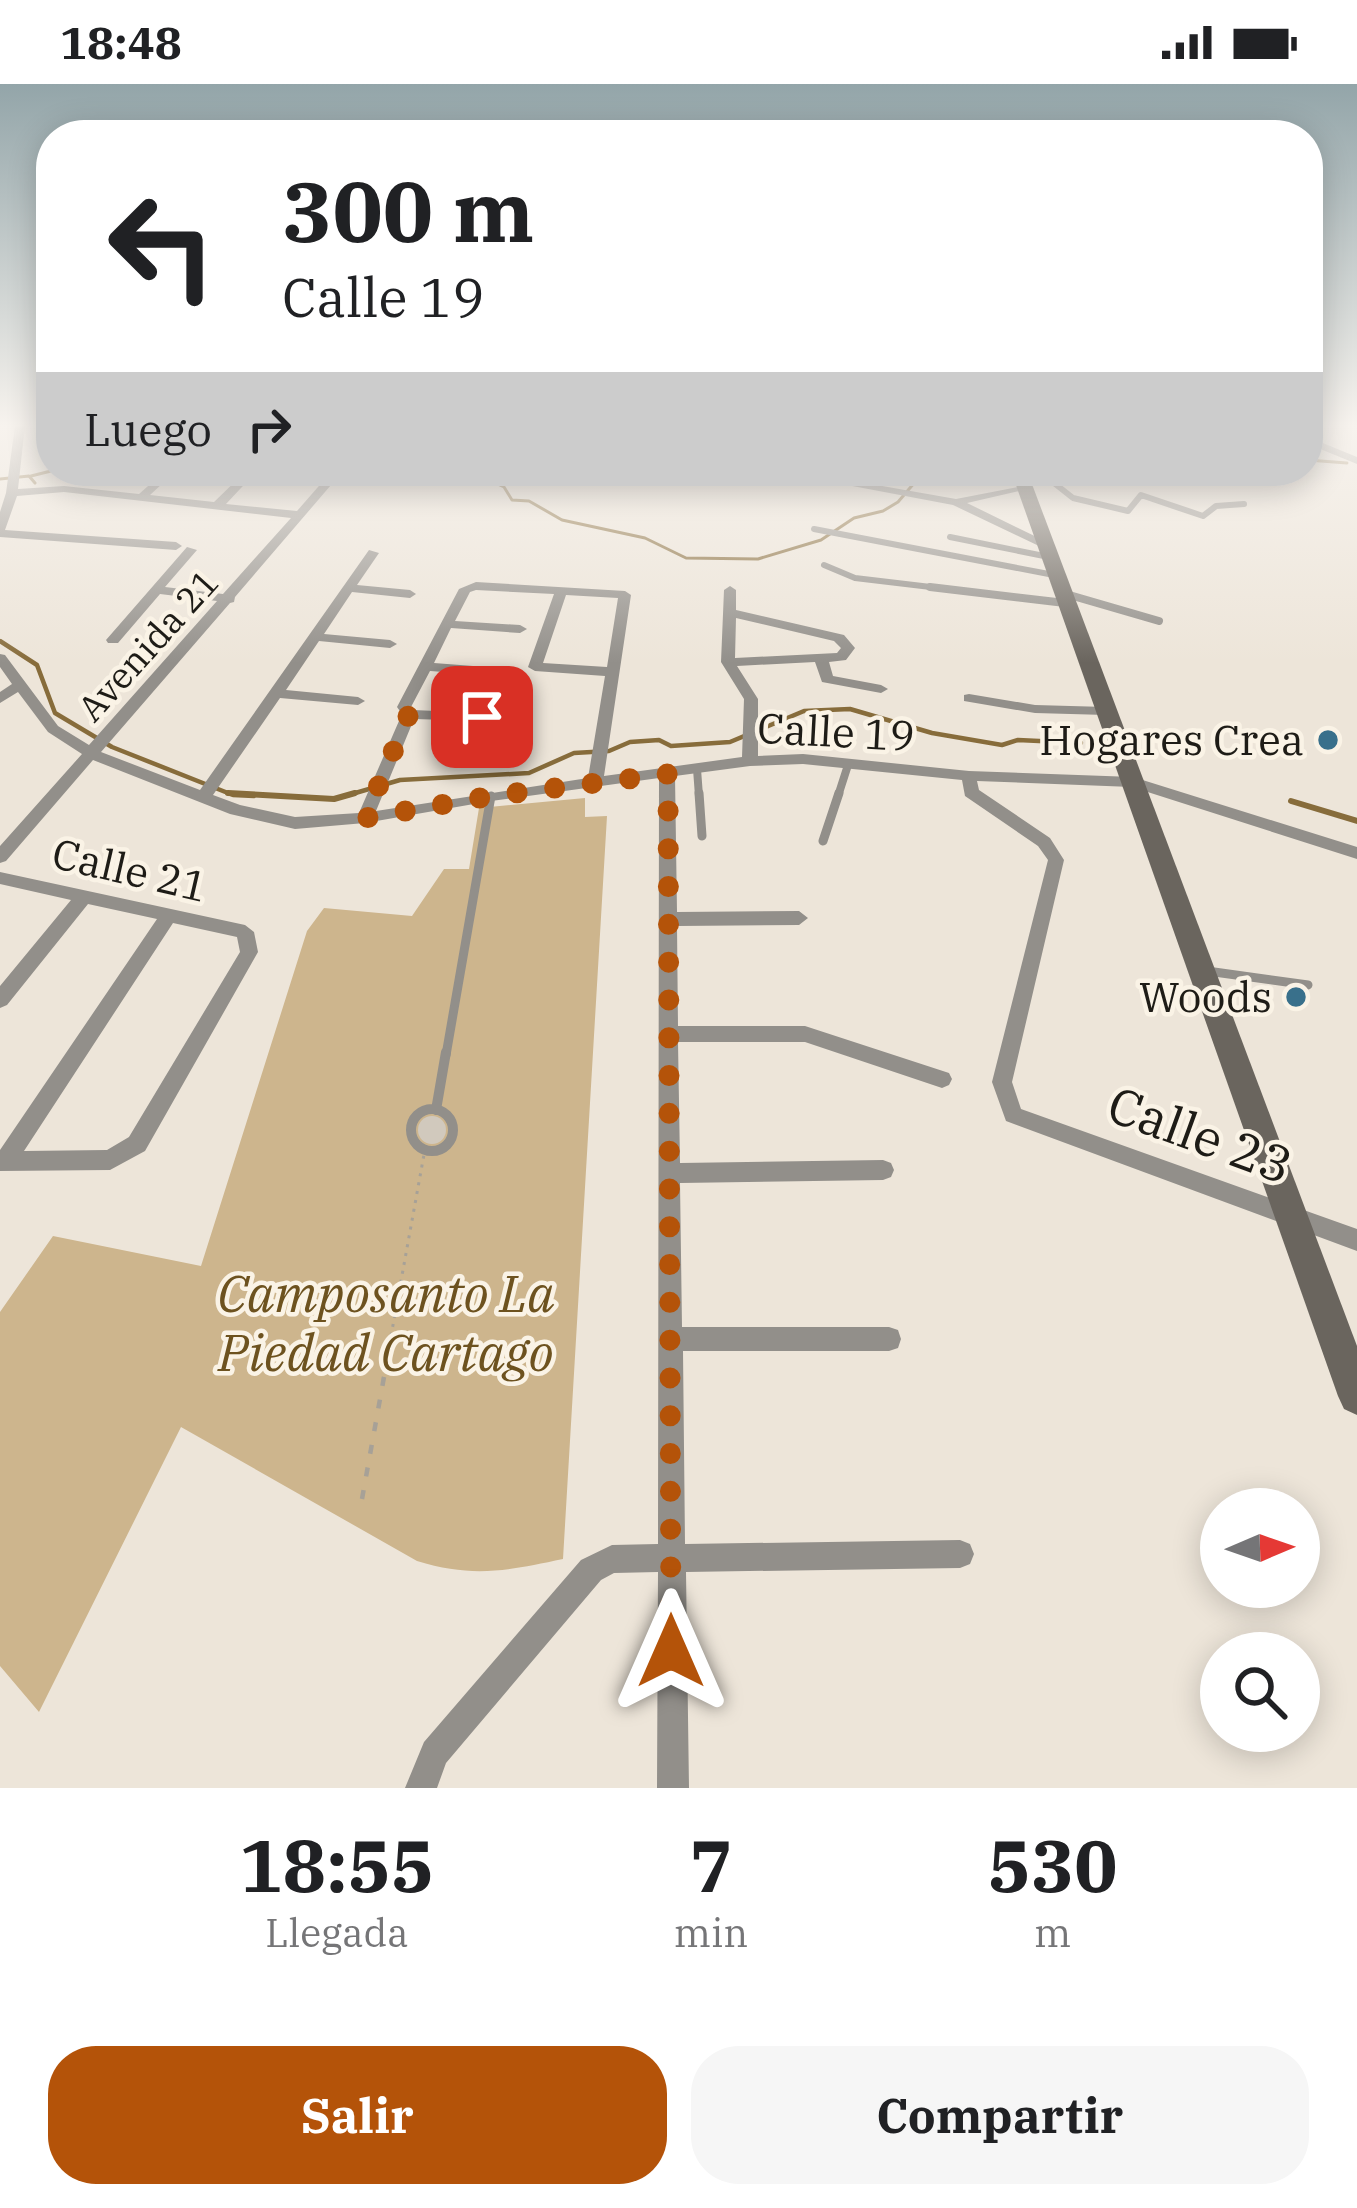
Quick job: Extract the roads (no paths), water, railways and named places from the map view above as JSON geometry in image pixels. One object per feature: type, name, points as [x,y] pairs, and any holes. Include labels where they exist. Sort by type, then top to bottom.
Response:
[{"type":"main road","points":[[1030,505],[1357,1396]]},
{"type":"street","points":[[214,505],[299,515]]},
{"type":"street","name":"Avenida 21","points":[[0,856],[308,505]]},
{"type":"street","points":[[959,505],[1054,574]]},
{"type":"street","points":[[0,531],[74,533],[94,541],[184,548],[157,590],[113,640]]},
{"type":"street","points":[[204,797],[373,553]]},
{"type":"street","points":[[349,588],[410,594]]},
{"type":"street","points":[[409,714],[404,707],[465,589],[625,596],[595,784]]},
{"type":"street","points":[[157,590],[230,599]]},
{"type":"street","points":[[730,590],[728,662],[751,699],[750,761]]},
{"type":"street","points":[[560,592],[535,668],[615,672]]},
{"type":"street","points":[[728,662],[842,657],[848,648],[839,638],[730,613]]},
{"type":"street","points":[[447,624],[520,628]]},
{"type":"street","points":[[315,637],[389,644]]},
{"type":"street","name":"Calle 19","points":[[0,658],[52,729],[92,754],[236,810],[295,823],[365,818],[750,761],[802,759],[969,776],[1132,782],[1357,854]]},
{"type":"street","points":[[821,658],[827,679],[881,689]]},
{"type":"street","points":[[425,666],[499,672]]},
{"type":"street","points":[[0,699],[21,684]]},
{"type":"street","points":[[276,693],[358,700]]},
{"type":"street","points":[[969,698],[1035,709],[1106,711]]},
{"type":"street","points":[[409,714],[482,717]]},
{"type":"street","points":[[365,818],[409,714]]},
{"type":"street","points":[[668,774],[673,1788]]},
{"type":"street","name":"Calle 23","points":[[969,776],[971,792],[1044,842],[1056,860],[1002,1082],[1012,1115],[1357,1240]]},
{"type":"street","name":"Calle 21","points":[[0,878],[244,932],[249,952],[137,1144],[110,1160],[2,1161]]},
{"type":"street","points":[[0,1000],[84,896]]},
{"type":"street","points":[[2,1161],[168,916]]},
{"type":"street","points":[[668,919],[800,918]]},
{"type":"street","points":[[669,1034],[805,1034],[942,1079]]},
{"type":"street","points":[[670,1173],[884,1170]]},
{"type":"street","points":[[671,1339],[890,1339]]},
{"type":"street","points":[[421,1788],[435,1753],[590,1570],[612,1558],[960,1554]]},
{"type":"lane","points":[[1103,505],[1128,511],[1133,505]]},
{"type":"lane","points":[[1169,505],[1203,516],[1216,506],[1237,505]]},
{"type":"lane","points":[[814,529],[1054,574]]},
{"type":"lane","points":[[950,537],[1054,574],[1159,621]]},
{"type":"lane","points":[[824,566],[855,578],[1054,574]]},
{"type":"lane","points":[[823,841],[848,765]]},
{"type":"lane","points":[[697,769],[702,836]]},
{"type":"lane","points":[[436,1110],[491,796]]},
{"type":"lane","points":[[1201,970],[1308,985]]},
{"type":"lane","points":[[436,1110],[449,1114],[454,1132],[445,1144],[425,1149],[412,1142],[410,1130],[422,1113],[436,1110]]},
{"type":"waterway","points":[[535,505],[562,520],[645,538],[686,558],[758,559],[821,540],[854,518],[894,505]]},
{"type":"waterway","points":[[0,641],[37,665],[55,713],[112,747],[233,795],[254,796]]},
{"type":"waterway","points":[[345,796],[400,780],[529,773],[574,753],[609,751],[630,742],[659,740],[671,746],[730,742],[804,711],[850,709],[932,733],[1002,745],[1018,740],[1081,743]]},
{"type":"waterway","points":[[228,793],[334,799],[355,793]]},
{"type":"waterway","points":[[1291,801],[1357,821]]},
{"type":"place","name":"Hogares Crea","points":[[1328,740]]},
{"type":"place","name":"Woods","points":[[1296,997]]},
{"type":"park label","name":"Camposanto La Piedad Cartago","points":[[386,1323]]}]
